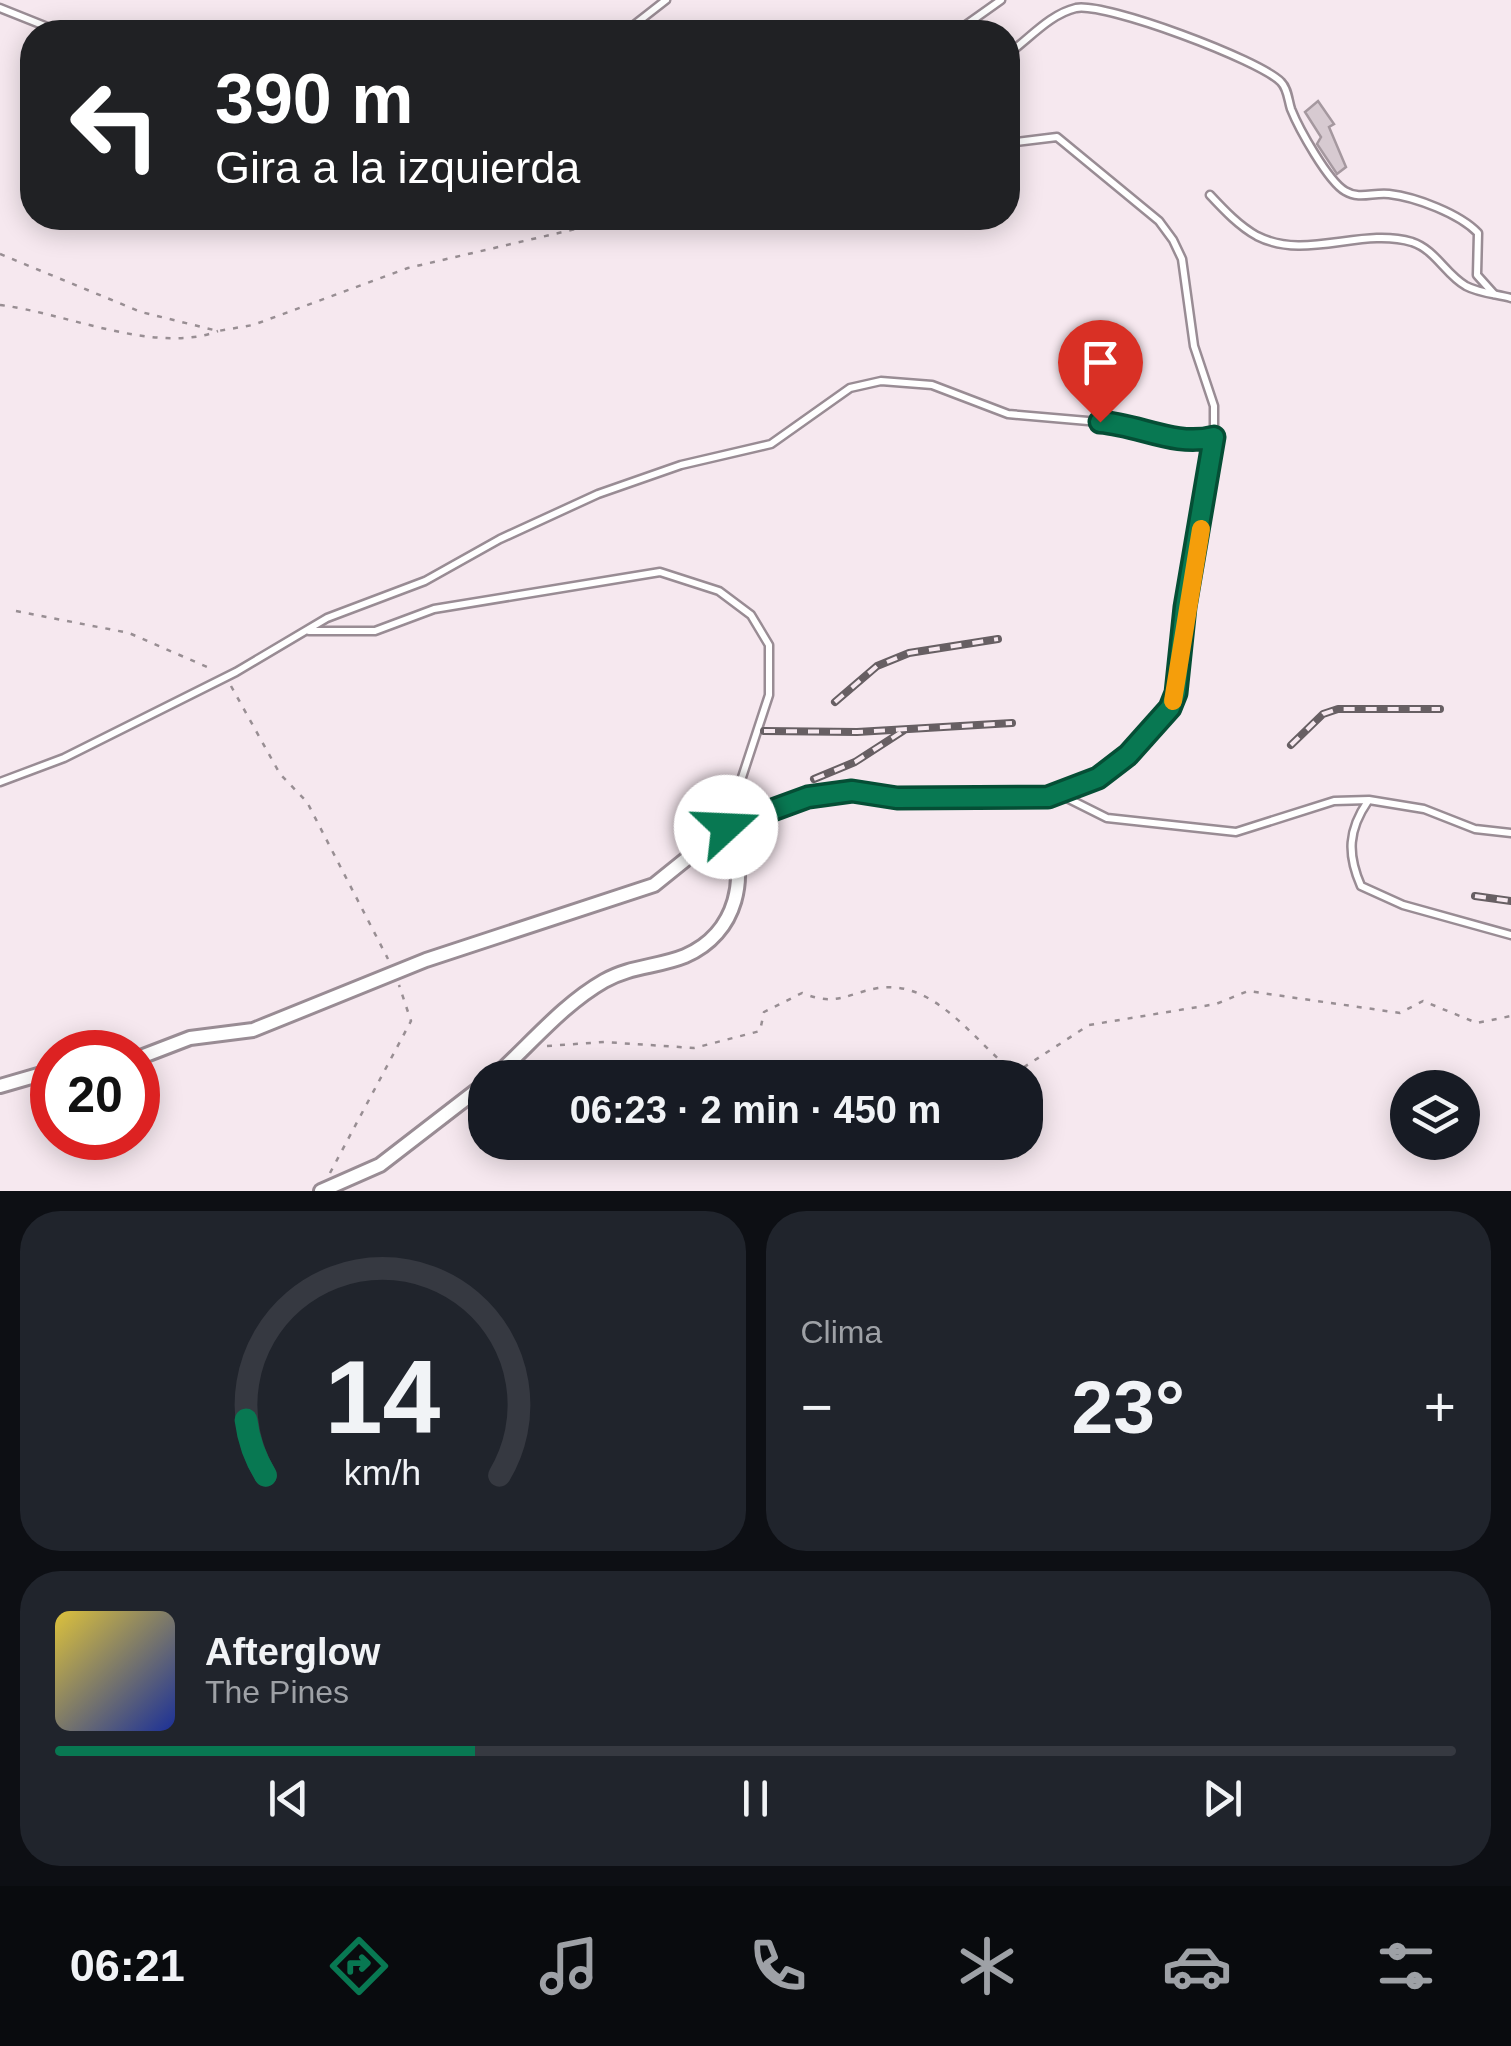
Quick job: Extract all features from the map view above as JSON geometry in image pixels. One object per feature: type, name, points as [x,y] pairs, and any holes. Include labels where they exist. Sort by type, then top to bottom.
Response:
[{"type":"street","points":[[160,1050],[190,1038],[253,1030],[426,960],[654,885],[726,827],[736,846],[740,891],[726,924],[695,951],[606,980],[580,997],[512,1060]]},
{"type":"street","points":[[0,1085],[30,1077]]},
{"type":"street","points":[[322,1191],[380,1165],[468,1097]]},
{"type":"lane","points":[[640,20],[666,0]]},
{"type":"lane","points":[[973,20],[1002,0]]},
{"type":"lane","points":[[1020,44],[1052,19],[1092,7],[1192,38],[1266,69],[1285,84],[1292,111],[1329,178],[1341,190],[1356,197],[1388,194],[1466,221],[1478,232],[1476,275],[1494,294]]},
{"type":"lane","points":[[0,8],[30,20]]},
{"type":"lane","points":[[1020,141],[1042,137],[1068,143],[1160,221],[1182,260],[1194,346],[1214,406],[1214,437],[1185,607],[1176,693],[1170,708],[1128,755],[1098,778],[1048,797]]},
{"type":"lane","points":[[1210,196],[1240,225],[1273,242],[1298,246],[1358,239],[1410,242],[1427,249],[1462,284],[1511,298]]},
{"type":"lane","points":[[0,782],[64,758],[224,678],[326,618],[425,581],[500,539],[598,494],[682,465],[771,444],[850,388],[881,382],[932,385],[1008,414],[1134,425],[1193,442],[1214,437]]},
{"type":"lane","points":[[307,631],[375,630],[434,609],[660,572],[719,590],[751,615],[769,645],[769,695],[726,827]]},
{"type":"lane","points":[[726,827],[808,797],[852,791],[897,798],[1067,798],[1107,818],[1236,832],[1334,801],[1369,800],[1424,810],[1475,829],[1511,833]]},
{"type":"lane","points":[[1369,800],[1352,830],[1349,852],[1361,886],[1404,905],[1511,935]]},
{"type":"path","points":[[0,305],[127,333],[197,339],[253,325],[408,268],[571,230]]},
{"type":"path","points":[[0,254],[141,312],[218,331]]},
{"type":"path","points":[[16,612],[129,633],[224,678],[280,774],[307,802],[396,974],[412,1022],[322,1191]]},
{"type":"path","points":[[525,1048],[604,1042],[694,1048],[760,1031],[764,1012],[802,993],[824,1002],[881,988],[910,992],[950,1013],[1015,1073],[1089,1025],[1216,1004],[1248,990],[1400,1014],[1422,1001],[1477,1023],[1511,1016]]},
{"type":"building","points":[[1318,101],[1334,124],[1329,127],[1346,167],[1337,174],[1317,144],[1321,137],[1305,112]]},
{"type":"railway","points":[[835,702],[877,666],[909,653],[998,639]]},
{"type":"railway","points":[[1291,745],[1323,714],[1338,709],[1440,709]]},
{"type":"railway","points":[[764,731],[857,732],[1012,723]]},
{"type":"railway","points":[[814,779],[855,762],[903,731]]},
{"type":"railway","points":[[1475,896],[1511,901]]},
{"type":"slow traffic","points":[[1173,701],[1185,607],[1201,529]]},
{"type":"route","points":[[726,827],[808,797],[852,791],[897,798],[1048,797],[1098,778],[1128,755],[1170,708],[1176,693],[1185,607],[1211,473],[1214,437],[1193,442],[1170,439],[1134,425],[1100,422]]}]
